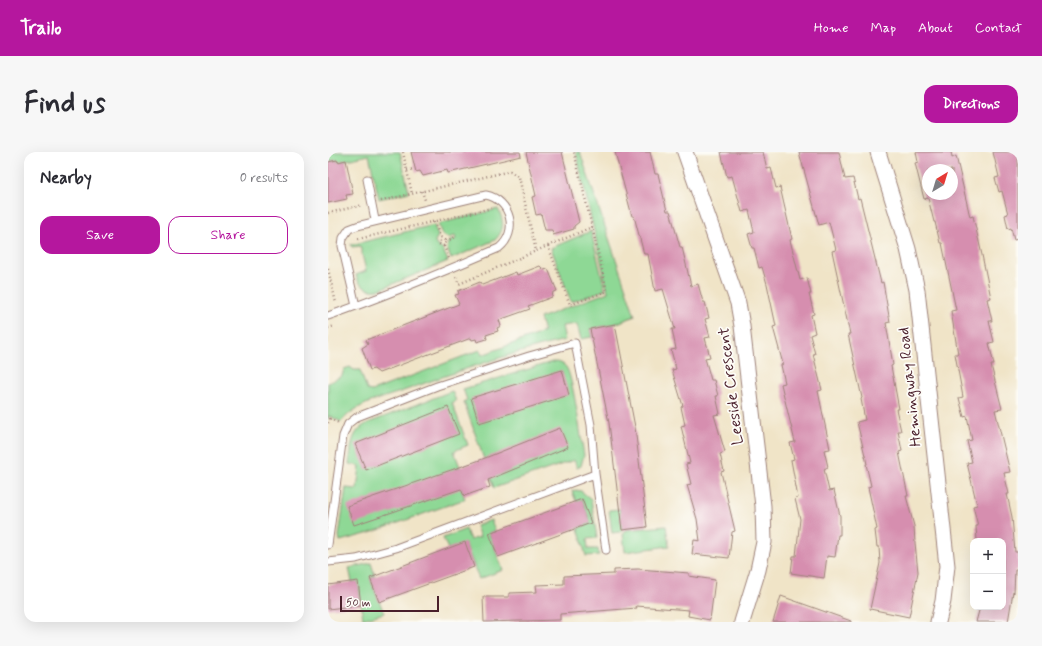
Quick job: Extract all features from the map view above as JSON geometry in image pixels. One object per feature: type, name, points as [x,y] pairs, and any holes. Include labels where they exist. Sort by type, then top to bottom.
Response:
[{"type":"street","name":"Leeside Crescent","points":[[685,152],[738,303],[742,326],[763,506],[764,542],[758,570],[742,622]]},
{"type":"street","name":"Hemingway Road","points":[[878,152],[908,249],[918,290],[947,566],[943,601],[938,622]]},
{"type":"lane","points":[[367,180],[375,220]]},
{"type":"lane","points":[[328,316],[356,306],[453,268],[499,248],[506,241],[510,230],[510,223],[505,206],[495,197],[486,195],[375,220],[349,230],[343,238],[342,246],[356,306]]},
{"type":"lane","points":[[328,545],[343,436],[348,424],[357,416],[437,386],[575,343],[592,425],[595,474],[606,550]]},
{"type":"lane","points":[[328,562],[356,559],[396,548],[595,474]]},
{"type":"path","points":[[403,152],[412,194]]},
{"type":"path","points":[[548,246],[570,305],[607,291],[574,152]]},
{"type":"path","points":[[407,170],[414,169]]},
{"type":"path","points":[[358,239],[493,207]]},
{"type":"path","points":[[429,209],[441,238],[446,240],[456,237]]},
{"type":"path","points":[[453,268],[459,284],[592,227]]},
{"type":"path","points":[[441,238],[438,243],[441,246],[446,245],[446,240]]},
{"type":"green space","points":[[328,152],[400,152],[409,192],[379,199],[369,155],[338,162],[337,160],[328,162]]},
{"type":"green space","points":[[576,152],[580,152],[635,316],[615,324],[590,329],[592,337],[581,339],[577,324],[562,326],[565,340],[485,363],[371,402],[354,410],[341,422],[330,416],[328,419],[328,383],[342,376],[344,369],[350,367],[354,370],[360,370],[367,390],[372,391],[480,350],[482,355],[544,332],[540,318],[608,292]]},
{"type":"green space","points":[[498,209],[502,221],[502,229],[501,233],[495,240],[451,259],[447,248],[450,241],[456,239],[455,236],[449,238],[442,235],[438,224]]},
{"type":"green space","points":[[434,225],[438,236],[435,241],[436,245],[443,250],[448,261],[378,290],[367,289],[361,285],[356,275],[366,271],[360,246],[352,247],[350,245]]},
{"type":"green space","points":[[591,231],[605,290],[571,302],[551,248]]},
{"type":"green space","points":[[552,362],[563,364],[569,373],[584,455],[581,466],[577,468],[574,460],[494,488],[464,402],[467,400],[463,389]]},
{"type":"green space","points":[[452,391],[456,401],[452,403],[468,445],[454,451],[460,467],[454,469],[465,499],[370,533],[340,541],[339,536],[346,488],[357,489],[360,466],[349,464],[355,435],[368,423]]},
{"type":"green space","points":[[572,491],[581,491],[591,499],[597,538],[587,539],[588,549],[598,549],[599,555],[586,556],[578,528],[591,523],[582,499],[576,501]]},
{"type":"green space","points":[[620,509],[622,530],[620,532],[612,533],[609,510]]},
{"type":"green space","points":[[491,520],[495,531],[489,533],[503,570],[479,579],[465,543],[448,549],[443,538],[466,529],[470,540],[480,537],[476,526]]},
{"type":"green space","points":[[666,526],[669,546],[625,552],[623,534],[626,530]]},
{"type":"green space","points":[[371,563],[375,576],[370,578],[384,613],[363,619],[358,582],[352,582],[349,568]]},
{"type":"building","points":[[411,152],[520,152],[521,156],[448,173],[447,170],[423,176],[420,171],[416,172]]},
{"type":"building","points":[[526,152],[562,152],[579,222],[574,226],[574,229],[553,235],[552,230],[545,230],[541,214],[536,215],[532,197],[536,196]]},
{"type":"building","points":[[615,152],[650,152],[655,174],[658,174],[667,211],[670,211],[680,247],[682,247],[691,286],[698,284],[703,302],[705,302],[709,318],[705,319],[710,337],[705,338],[710,357],[705,358],[711,380],[714,380],[718,396],[716,396],[720,414],[714,415],[725,452],[720,454],[724,471],[721,472],[735,531],[732,532],[729,558],[692,554],[694,540],[700,541],[697,519],[687,485],[691,484],[686,464],[690,463],[681,426],[685,425],[681,407],[683,406],[672,370],[676,369],[671,350],[676,349],[672,329],[675,329],[663,289],[655,291],[648,254],[644,254]]},
{"type":"building","points":[[721,152],[763,152],[767,169],[771,168],[776,188],[780,187],[792,239],[790,240],[800,280],[807,278],[811,294],[809,294],[814,314],[811,315],[815,333],[810,335],[822,390],[818,391],[830,449],[824,450],[828,467],[824,469],[829,491],[834,490],[840,516],[840,535],[838,535],[835,557],[827,556],[824,578],[791,573],[793,556],[796,556],[800,519],[795,499],[798,498],[791,460],[794,459],[790,443],[795,442],[781,384],[785,383],[781,365],[783,364],[773,327],[776,326],[767,284],[762,267],[759,268],[754,248],[752,248],[748,234],[754,232],[749,210],[742,212],[732,176],[727,177]]},
{"type":"building","points":[[799,152],[839,152],[845,179],[853,178],[858,199],[860,198],[881,283],[883,282],[890,322],[886,323],[893,365],[891,366],[899,409],[896,409],[901,431],[898,431],[902,451],[899,452],[908,496],[906,496],[914,526],[918,572],[909,617],[870,609],[880,563],[879,547],[877,547],[875,530],[877,529],[868,487],[871,486],[857,422],[865,420],[862,398],[832,251],[836,250],[829,222],[819,225]]},
{"type":"building","points":[[916,152],[951,152],[952,158],[956,156],[958,164],[922,164],[922,191],[915,163],[918,162]]},
{"type":"building","points":[[993,152],[1018,152],[1018,239],[1014,240],[1011,228],[1008,229],[1005,215],[1008,214],[1002,191],[999,192],[995,178],[999,177]]},
{"type":"building","points":[[337,160],[338,162],[346,160],[353,194],[346,195],[347,199],[328,203],[328,162]]},
{"type":"building","points":[[958,165],[970,217],[973,216],[991,298],[987,299],[992,321],[989,321],[994,342],[989,343],[994,365],[991,365],[1002,409],[995,410],[1010,472],[1004,473],[1009,494],[1007,494],[1012,517],[1015,552],[1018,552],[1018,570],[1015,570],[1014,593],[1013,592],[1008,622],[976,622],[979,610],[1006,610],[1006,538],[977,538],[976,526],[978,526],[973,506],[977,505],[967,463],[972,462],[967,441],[972,440],[967,416],[964,417],[959,398],[963,397],[955,354],[958,354],[951,311],[956,310],[942,243],[940,243],[928,200],[958,200]]},
{"type":"building","points":[[540,266],[544,270],[548,269],[557,291],[553,292],[552,297],[528,306],[530,309],[499,320],[501,326],[497,328],[498,331],[486,335],[487,339],[477,342],[476,339],[472,340],[471,338],[379,373],[374,369],[370,370],[362,348],[368,344],[366,340],[459,304],[455,295],[459,294],[458,291],[480,282],[482,285],[516,272],[517,275]]},
{"type":"building","points":[[615,324],[635,427],[647,527],[622,530],[609,423],[590,329]]},
{"type":"building","points":[[562,370],[569,395],[479,423],[471,398]]},
{"type":"building","points":[[448,407],[459,434],[366,470],[355,444]]},
{"type":"building","points":[[560,428],[568,447],[488,480],[490,487],[464,496],[461,489],[354,525],[347,506],[480,460]]},
{"type":"building","points":[[582,499],[591,523],[498,557],[489,533]]},
{"type":"building","points":[[465,542],[474,567],[379,602],[370,578]]},
{"type":"building","points":[[638,569],[689,573],[689,576],[715,580],[710,620],[688,616],[689,610],[636,606],[637,608],[560,614],[560,620],[484,622],[483,597],[509,597],[509,593],[537,592],[536,585],[564,584],[564,576],[614,574],[614,570]]},
{"type":"building","points":[[358,581],[361,605],[328,609],[328,585]]},
{"type":"building","points":[[781,596],[851,621],[851,622],[773,622]]}]
